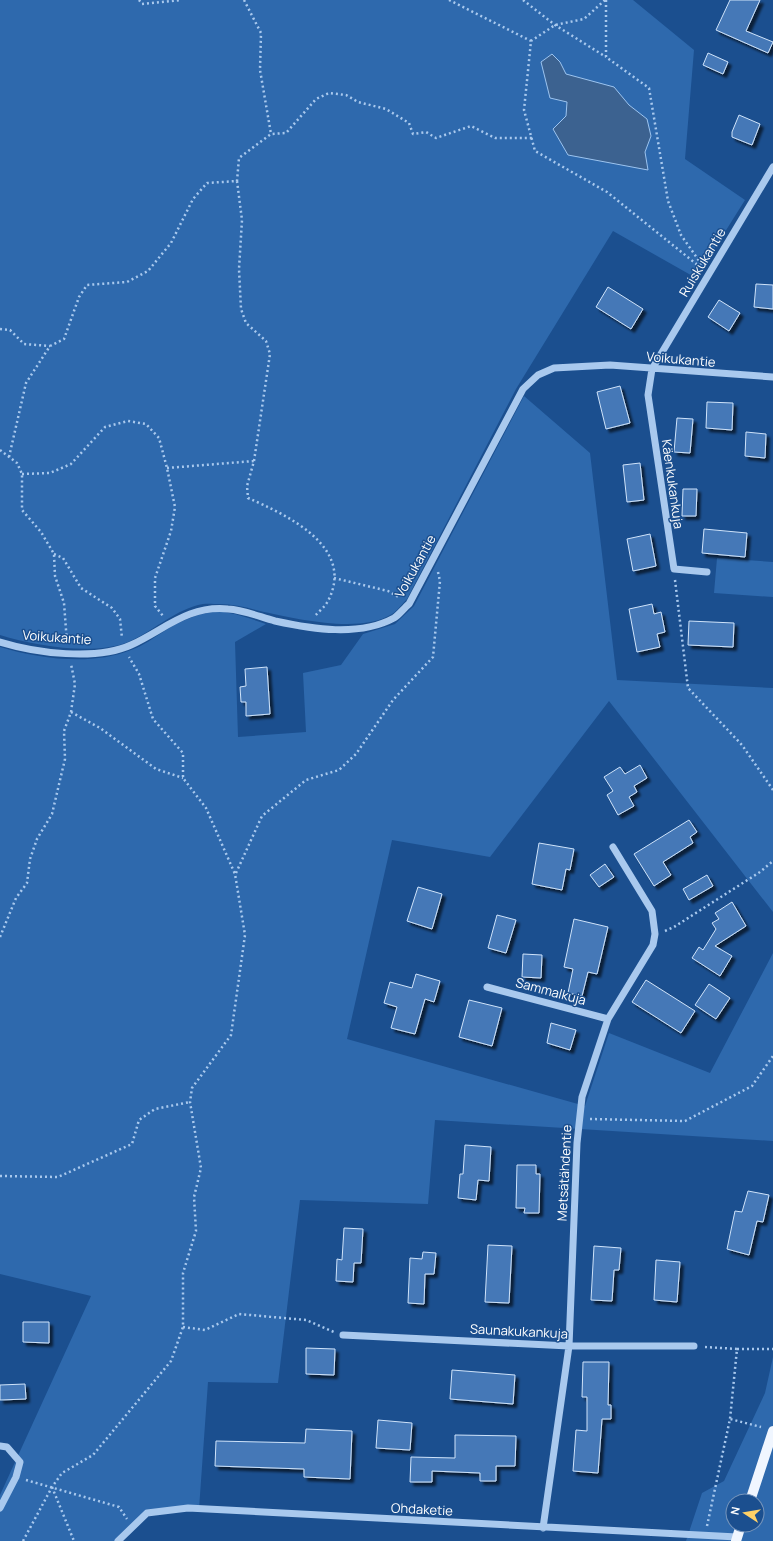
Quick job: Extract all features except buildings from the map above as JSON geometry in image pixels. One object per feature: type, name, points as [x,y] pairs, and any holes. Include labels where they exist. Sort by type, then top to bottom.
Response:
[{"type":"main road","points":[[753,1493],[773,1431]]},
{"type":"street","name":"Ruiskukantie","points":[[652,369],[773,167]]},
{"type":"street","name":"Voikukantie","points":[[1,643],[26,649],[68,653],[107,652],[131,645],[168,623],[199,610],[229,609],[276,621],[335,630],[368,628],[395,618],[409,604],[522,389],[538,375],[554,368],[610,365],[773,377]]},
{"type":"street","name":"Käenkukankuja","points":[[652,369],[648,395],[674,570]]},
{"type":"street","points":[[674,570],[707,572]]},
{"type":"street","name":"Metsätähdentie","points":[[543,1528],[569,1346],[572,1232],[579,1119],[582,1097],[608,1019],[653,945],[655,934],[652,911],[613,847]]},
{"type":"street","name":"Sammalkuja","points":[[487,987],[608,1019]]},
{"type":"street","name":"Saunakukankuja","points":[[343,1335],[569,1346],[694,1346]]},
{"type":"street","points":[[0,1446],[7,1447],[20,1462],[16,1477],[0,1508]]},
{"type":"street","name":"Ohdaketie","points":[[118,1541],[147,1513],[188,1508],[543,1528],[705,1535],[736,1539]]},
{"type":"path","points":[[139,0],[142,4],[182,0]]},
{"type":"path","points":[[244,0],[261,33],[260,70],[271,134]]},
{"type":"path","points":[[449,0],[531,41]]},
{"type":"path","points":[[523,0],[555,25],[606,57],[649,88],[668,200],[681,235],[708,274]]},
{"type":"path","points":[[531,41],[555,25],[584,19],[606,0]]},
{"type":"path","points":[[606,0],[606,57]]},
{"type":"path","points":[[531,41],[524,110],[535,151],[607,192],[708,274]]},
{"type":"path","points":[[307,625],[328,601],[334,578],[334,566],[327,551],[302,526],[278,511],[248,498],[248,486],[254,461],[270,354],[266,341],[246,323],[241,309],[239,269],[242,220],[237,181],[239,158],[271,134],[286,133],[316,99],[329,92],[346,95],[358,102],[386,109],[409,122],[413,134],[426,132],[436,138],[471,126],[495,138],[532,138]]},
{"type":"path","points":[[9,457],[26,383],[50,346],[64,339],[79,297],[87,285],[127,282],[148,271],[170,243],[193,199],[207,182],[237,181]]},
{"type":"path","points":[[0,329],[10,330],[24,344],[50,346]]},
{"type":"path","points":[[22,474],[50,473],[71,464],[105,427],[128,420],[146,424],[159,438],[175,507],[171,531],[156,578],[155,606],[168,623]]},
{"type":"path","points":[[0,450],[17,463],[22,474],[22,510],[41,532],[54,554],[55,576],[64,602],[68,653],[75,684],[72,712],[64,731],[65,759],[52,814],[37,839],[30,859],[27,884],[16,898],[0,937]]},
{"type":"path","points":[[167,468],[254,461]]},
{"type":"path","points":[[54,554],[64,558],[81,588],[112,608],[120,619],[123,647],[139,674],[153,719],[183,754],[183,778]]},
{"type":"path","points":[[236,874],[262,816],[306,780],[339,770],[356,754],[393,700],[433,656],[440,581],[437,567],[431,562]]},
{"type":"path","points":[[674,570],[688,688],[742,745],[773,790]]},
{"type":"path","points":[[334,578],[388,591],[409,604]]},
{"type":"path","points":[[23,1541],[52,1487],[62,1473],[93,1455],[171,1361],[183,1327],[183,1274],[196,1231],[194,1197],[201,1168],[190,1102],[192,1088],[231,1035],[245,935],[236,874],[206,808],[183,778],[156,769],[100,728],[72,712]]},
{"type":"path","points":[[655,934],[674,927],[760,872],[773,862]]},
{"type":"path","points":[[579,1119],[685,1121],[752,1086],[773,1056]]},
{"type":"path","points":[[0,1176],[58,1177],[132,1144],[139,1120],[155,1109],[190,1102]]},
{"type":"path","points":[[183,1327],[205,1330],[239,1314],[306,1320],[343,1335]]},
{"type":"path","points":[[694,1346],[737,1349],[773,1349]]},
{"type":"path","points":[[705,1535],[730,1419],[737,1349]]},
{"type":"path","points":[[730,1419],[761,1427]]},
{"type":"path","points":[[16,1477],[119,1507],[133,1527]]},
{"type":"path","points":[[52,1487],[74,1541]]},
{"type":"shaded area","points":[[0,0],[633,0],[694,50],[685,159],[745,200],[696,278],[613,231],[516,389],[407,599],[392,614],[379,620],[346,624],[311,621],[236,605],[206,604],[198,605],[179,612],[137,638],[114,646],[82,649],[64,648],[14,639],[0,635]]},
{"type":"shaded area","points":[[552,54],[560,62],[566,74],[614,87],[629,105],[647,119],[651,136],[645,152],[648,170],[568,155],[553,129],[566,116],[567,102],[550,98],[541,62]]},
{"type":"shaded area","points":[[524,396],[590,453],[617,680],[773,688],[773,912],[609,701],[490,857],[392,840],[347,1039],[585,1106],[609,1033],[710,1073],[773,953],[773,1141],[435,1120],[428,1204],[300,1200],[278,1383],[208,1382],[199,1509],[147,1513],[118,1541],[0,1541],[0,1495],[91,1296],[0,1274],[0,647],[32,655],[66,659],[100,658],[116,655],[135,648],[173,626],[196,616],[213,612],[238,615],[266,624],[235,642],[238,737],[306,732],[303,673],[341,665],[363,634],[395,624],[414,606]]},
{"type":"shaded area","points":[[717,558],[773,562],[773,597],[714,593]]},
{"type":"shaded area","points":[[773,1357],[773,1541],[686,1541],[702,1493],[724,1481],[765,1393]]}]
